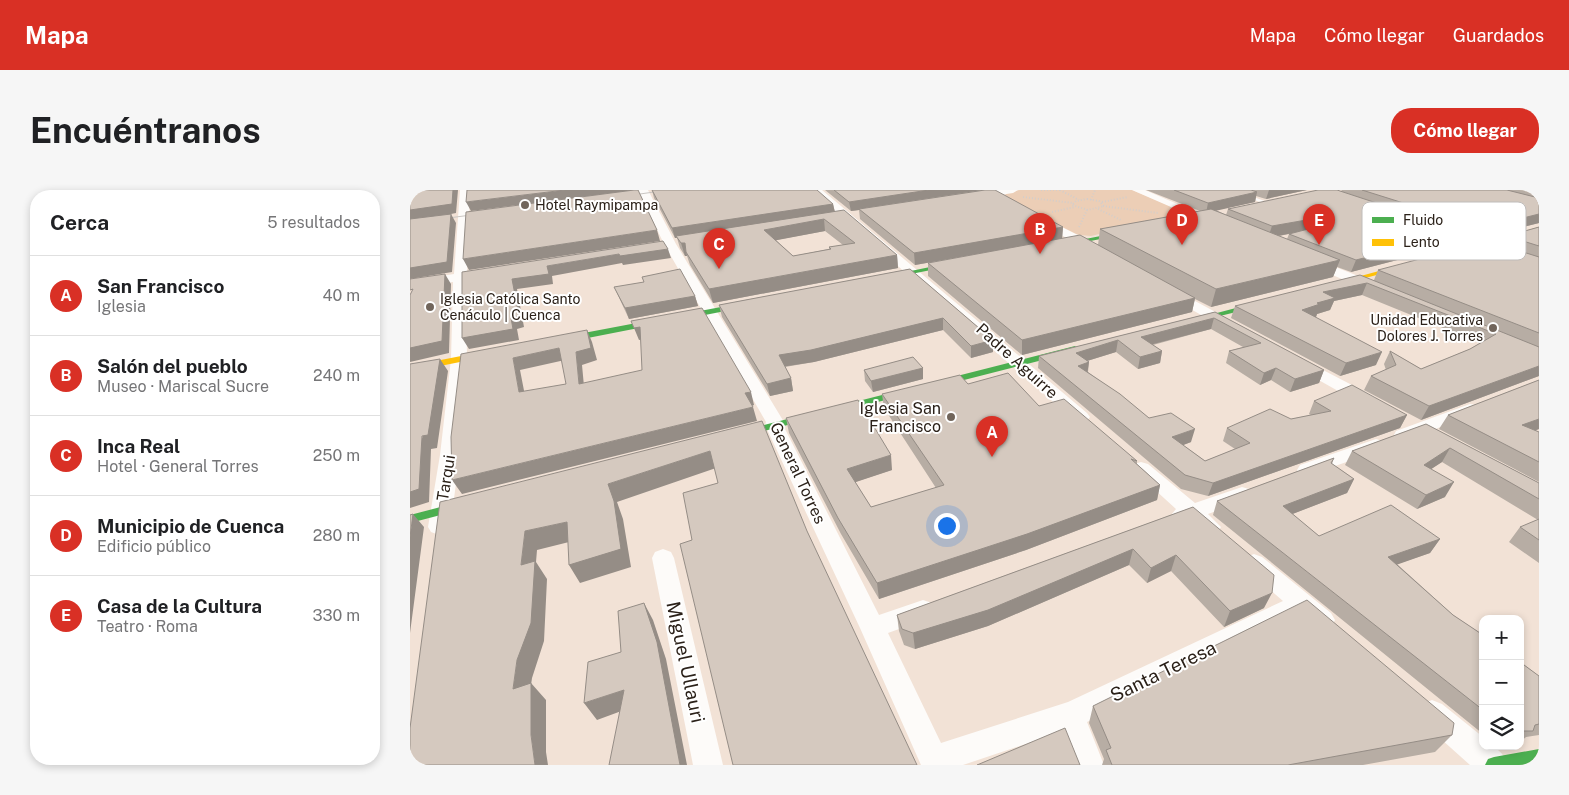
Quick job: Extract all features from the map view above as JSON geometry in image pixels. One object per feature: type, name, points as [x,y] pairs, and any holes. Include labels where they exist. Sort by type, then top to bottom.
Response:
[{"type":"street","name":"Tarqui","points":[[436,552],[450,455],[459,359],[460,277],[465,190]]},
{"type":"street","name":"Padre Aguirre","points":[[816,190],[914,272],[1093,428]]},
{"type":"street","points":[[965,198],[991,192],[1014,196]]},
{"type":"street","name":"General Torres","points":[[644,193],[670,244],[775,422],[774,426],[873,628],[935,762]]},
{"type":"street","points":[[1136,193],[1204,219]]},
{"type":"street","points":[[1253,208],[1274,203]]},
{"type":"street","points":[[1029,213],[1110,257]]},
{"type":"street","points":[[830,220],[868,214]]},
{"type":"street","points":[[1188,222],[1204,219],[1223,220]]},
{"type":"street","points":[[1526,232],[1539,228]]},
{"type":"street","points":[[1039,249],[1078,238],[1145,230]]},
{"type":"street","points":[[1300,257],[1380,290]]},
{"type":"street","points":[[1317,289],[1426,260]]},
{"type":"street","points":[[1524,260],[1539,265]]},
{"type":"street","points":[[863,282],[972,261]]},
{"type":"street","points":[[410,285],[506,269]]},
{"type":"street","points":[[1161,286],[1247,334]]},
{"type":"street","points":[[1175,324],[1278,299]]},
{"type":"street","points":[[536,345],[767,301]]},
{"type":"street","points":[[717,440],[1084,347]]},
{"type":"street","points":[[410,369],[507,350]]},
{"type":"street","points":[[1281,353],[1386,410]]},
{"type":"street","points":[[1286,478],[1493,400]]},
{"type":"street","points":[[1124,454],[1341,636]]},
{"type":"street","points":[[1164,522],[1258,488]]},
{"type":"street","points":[[410,519],[488,498]]},
{"type":"street","name":"Miguel Ullauri","points":[[663,558],[708,765]]},
{"type":"street","name":"Santa Teresa","points":[[935,762],[1074,714],[1302,603]]},
{"type":"street","points":[[873,628],[938,604]]},
{"type":"street","points":[[1417,700],[1493,765],[1539,757]]},
{"type":"street","points":[[1074,714],[1071,719],[1089,765]]},
{"type":"lane","points":[[1230,190],[1274,203]]},
{"type":"path","points":[[1041,190],[1061,190],[1079,200]]},
{"type":"path","points":[[1091,200],[1096,190]]},
{"type":"path","points":[[1014,196],[1073,203],[1079,200],[1101,202],[1136,193]]},
{"type":"path","points":[[1101,202],[1103,206]]},
{"type":"path","points":[[1073,203],[1075,207],[1087,210],[1098,209],[1103,206],[1159,213]]},
{"type":"path","points":[[1078,238],[1087,210]]},
{"type":"shaded area","points":[[1020,190],[1132,190],[1187,213],[1091,236],[1070,234],[1003,197],[1008,192]]},
{"type":"building","points":[[410,190],[453,190],[452,204],[410,210]]},
{"type":"building","points":[[467,190],[565,190],[466,202]]},
{"type":"building","points":[[638,190],[657,230],[463,259],[466,212]]},
{"type":"building","points":[[652,190],[817,190],[833,204],[672,228]]},
{"type":"building","points":[[834,190],[929,190],[849,202]]},
{"type":"building","points":[[995,190],[1063,227],[914,253],[859,209]]},
{"type":"building","points":[[1174,190],[1251,190],[1257,192],[1208,203]]},
{"type":"building","points":[[1318,190],[1337,190],[1374,202],[1362,202],[1362,258],[1356,260],[1289,234],[1316,227],[1320,223],[1317,220],[1312,219],[1272,226],[1228,209]]},
{"type":"building","points":[[1362,190],[1507,190],[1539,198],[1539,214],[1526,217],[1526,202],[1400,202]]},
{"type":"building","points":[[1211,209],[1340,260],[1216,289],[1100,229]]},
{"type":"building","points":[[844,210],[897,255],[709,289],[686,252],[685,243],[681,243],[676,236]],"holes":[[[824,219],[855,243],[793,256],[764,230]]]},
{"type":"building","points":[[451,214],[447,262],[410,268],[410,219]]},
{"type":"building","points":[[1539,227],[1539,246],[1526,242],[1526,231]]},
{"type":"building","points":[[1080,235],[1195,298],[1022,340],[928,263]]},
{"type":"building","points":[[663,241],[668,249],[620,256],[619,254],[547,266],[549,274],[512,279],[519,316],[511,318],[513,329],[462,338],[462,272]]},
{"type":"building","points":[[1526,253],[1539,257],[1539,333],[1378,270],[1416,260],[1526,260]]},
{"type":"building","points":[[680,269],[695,296],[625,308],[614,287],[644,282],[642,277]]},
{"type":"building","points":[[910,269],[993,340],[971,346],[943,318],[811,350],[779,355],[791,378],[767,384],[719,305]]},
{"type":"building","points":[[445,274],[442,341],[410,348],[410,295],[413,289],[410,290],[410,279]]},
{"type":"building","points":[[1360,275],[1539,347],[1539,366],[1429,406],[1371,376],[1396,365],[1390,351],[1421,369],[1470,349],[1496,334],[1367,283],[1323,292],[1335,298],[1302,310],[1382,352],[1346,363],[1235,306]]},
{"type":"building","points":[[702,308],[751,392],[745,393],[753,407],[452,480],[451,437],[461,354],[587,330],[591,348],[576,352],[579,384],[642,370],[640,327],[634,328],[631,321]],"holes":[[[559,348],[566,384],[519,392],[513,358]]]},
{"type":"building","points":[[1215,312],[1324,370],[1295,379],[1276,368],[1264,373],[1229,351],[1261,343],[1214,318],[1141,337],[1162,351],[1140,357],[1118,340],[1076,353],[1089,362],[1078,366],[1120,394],[1149,418],[1171,413],[1195,429],[1172,437],[1205,461],[1250,443],[1227,428],[1270,409],[1291,419],[1331,411],[1314,401],[1352,385],[1407,415],[1213,483],[1185,475],[1039,356]]},
{"type":"building","points":[[913,357],[923,368],[871,381],[864,370]]},
{"type":"building","points":[[440,359],[428,435],[422,436],[419,489],[410,492],[410,364]]},
{"type":"building","points":[[1008,373],[1039,406],[1064,399],[1137,461],[1131,459],[1160,485],[1027,534],[877,583],[838,518],[786,418],[858,400],[891,455],[847,469],[871,507],[944,485],[882,394],[960,375],[968,384]]},
{"type":"building","points":[[1539,380],[1539,419],[1522,425],[1539,432],[1539,462],[1448,415]]},
{"type":"building","points":[[762,421],[807,531],[917,765],[733,765],[680,544],[692,540],[683,493],[718,483],[710,451],[608,484],[614,501],[621,549],[569,565],[567,522],[525,531],[521,565],[535,561],[531,623],[517,660],[513,689],[531,683],[531,735],[535,765],[410,765],[410,728],[440,502]]},
{"type":"building","points":[[1426,424],[1539,483],[1539,499],[1450,448],[1424,465],[1454,482],[1426,495],[1352,451]]},
{"type":"building","points":[[1334,458],[1331,463],[1354,479],[1283,506],[1319,536],[1391,505],[1440,539],[1388,557],[1453,615],[1479,632],[1479,707],[1217,501]]},
{"type":"building","points":[[1193,507],[1274,575],[1272,593],[1230,611],[1176,555],[1151,568],[1133,549],[988,610],[913,633],[902,629],[897,615]]},
{"type":"building","points":[[413,514],[410,537],[410,515]]},
{"type":"building","points":[[1539,519],[1539,540],[1520,527]]},
{"type":"building","points":[[1307,600],[1454,723],[1452,735],[1288,765],[1112,765],[1106,750],[1111,748],[1093,706]]},
{"type":"building","points":[[644,603],[657,642],[680,765],[609,765],[624,690],[584,703],[588,662],[621,652],[618,611]]},
{"type":"building","points":[[1524,665],[1539,676],[1539,724],[1535,725],[1533,731],[1524,731]]},
{"type":"building","points":[[1065,728],[1080,765],[977,765]]},
{"type":"tram line","points":[[626,196],[668,190]]},
{"type":"tram line","points":[[410,223],[479,214]]},
{"type":"traffic: fast","points":[[1053,246],[1136,231]]},
{"type":"traffic: fast","points":[[876,279],[964,262]]},
{"type":"traffic: fast","points":[[1183,323],[1270,301]]},
{"type":"traffic: fast","points":[[552,342],[758,302]]},
{"type":"traffic: fast","points":[[729,437],[1075,349]]},
{"type":"traffic: fast","points":[[410,519],[475,502]]},
{"type":"traffic: fast","points":[[1494,765],[1539,757]]},
{"type":"traffic: slow","points":[[1526,232],[1539,229]]},
{"type":"traffic: slow","points":[[1328,286],[1412,264]]},
{"type":"traffic: slow","points":[[410,369],[497,352]]},
{"type":"place","name":"Hotel Raymipampa","points":[[525,205]]},
{"type":"place","name":"Municipio de Cuenca","points":[[1182,245]]},
{"type":"place","name":"Casa de la Cultura","points":[[1319,245]]},
{"type":"place","name":"Salón del pueblo","points":[[1040,254]]},
{"type":"place","name":"Inca Real","points":[[719,269]]},
{"type":"place","name":"Iglesia Católica Santo Cenáculo | Cuenca","points":[[430,307]]},
{"type":"place","name":"Unidad Educativa Dolores J. Torres","points":[[1493,328]]},
{"type":"place","name":"Iglesia San Francisco","points":[[951,417]]},
{"type":"place","name":"San Francisco","points":[[992,457]]}]
